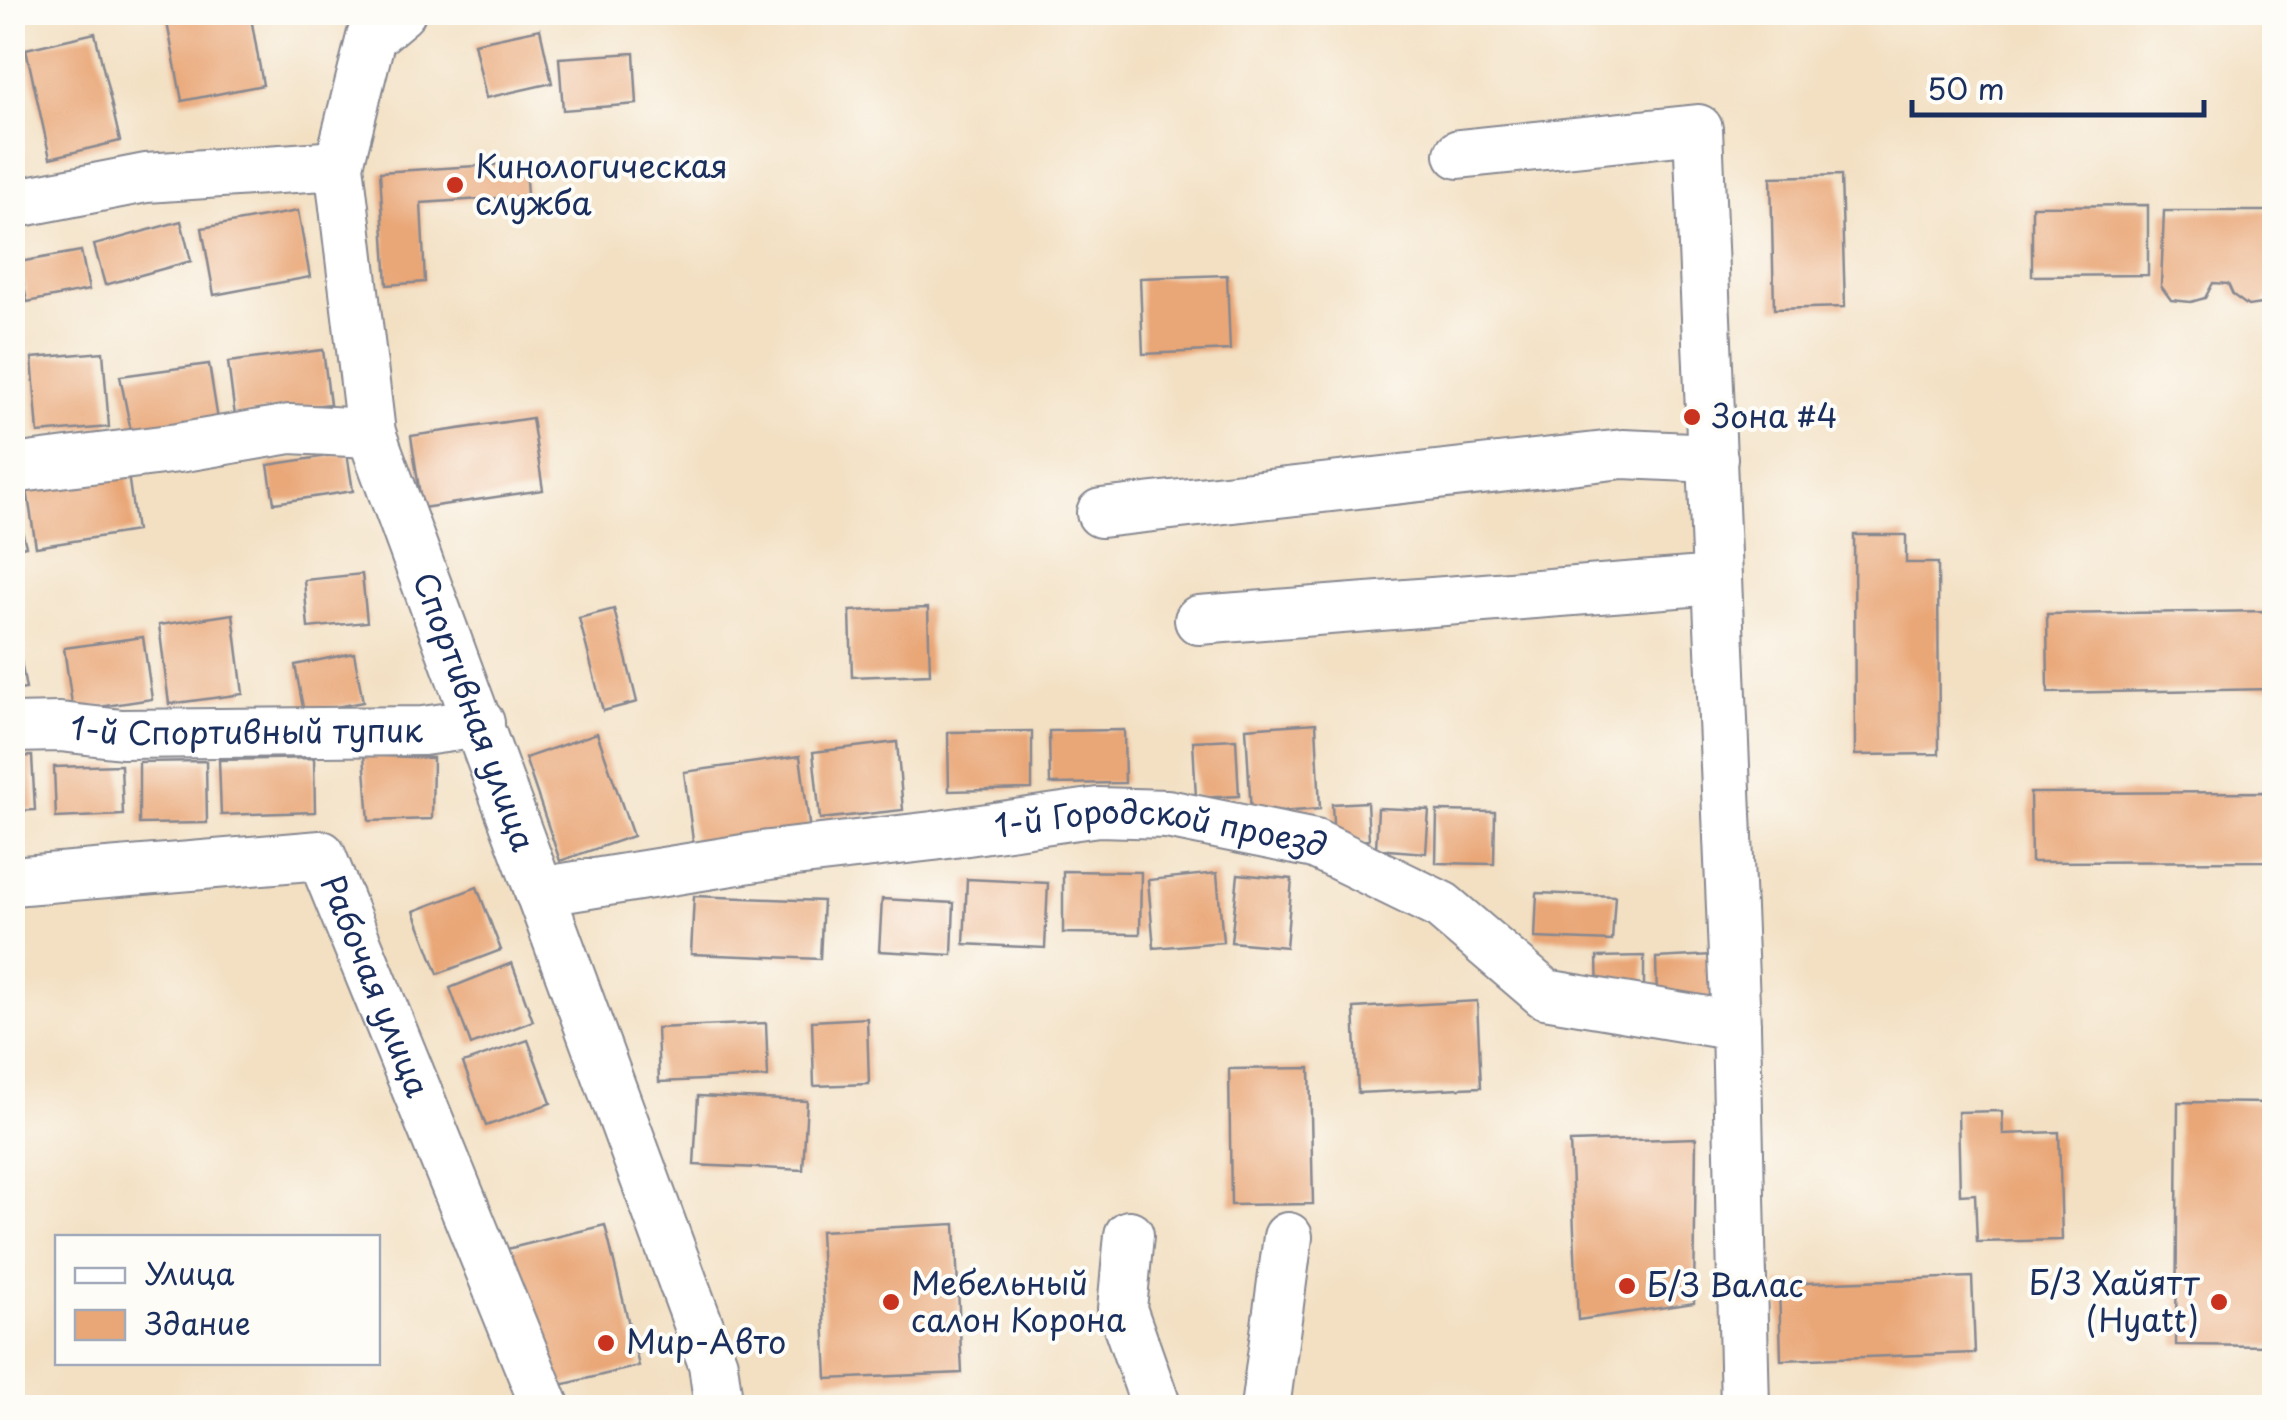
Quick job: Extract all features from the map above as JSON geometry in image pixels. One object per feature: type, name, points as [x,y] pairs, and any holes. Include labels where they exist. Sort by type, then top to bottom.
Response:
[{"type":"street","name":"Спортивная улица","points":[[401,12],[371,38],[340,165],[370,432],[713,1364],[719,1408]]},
{"type":"street","points":[[1459,154],[1698,129],[1736,1026],[1745,1408]]},
{"type":"street","points":[[12,204],[146,178],[340,165]]},
{"type":"street","points":[[12,470],[290,429],[370,432]]},
{"type":"street","points":[[1101,513],[1622,454],[1713,458]]},
{"type":"street","points":[[1199,620],[1716,580]]},
{"type":"street","name":"1-й Спортивный тупик","points":[[12,728],[60,727],[140,734],[423,730],[480,723]]},
{"type":"street","name":"1-й Городской проезд","points":[[539,892],[769,855],[1098,812],[1167,814],[1315,844],[1442,906],[1545,994],[1736,1026]]},
{"type":"street","name":"Рабочая улица","points":[[12,882],[322,855],[546,1408]]},
{"type":"street","points":[[1129,1235],[1122,1309],[1157,1408]]},
{"type":"street","points":[[1265,1408],[1288,1237]]},
{"type":"building","points":[[165,12],[250,12],[263,85],[182,101]]},
{"type":"building","points":[[540,29],[552,83],[486,98],[474,43]]},
{"type":"building","points":[[95,33],[120,141],[50,158],[26,49]]},
{"type":"building","points":[[634,53],[637,104],[563,110],[559,58]]},
{"type":"building","points":[[525,163],[527,196],[421,203],[425,282],[387,285],[380,172]]},
{"type":"building","points":[[1841,175],[1845,307],[1774,309],[1771,177]]},
{"type":"building","points":[[2148,205],[2148,275],[2032,276],[2032,206]]},
{"type":"building","points":[[298,211],[310,277],[214,295],[202,228]]},
{"type":"building","points":[[2164,211],[2274,211],[2274,295],[2261,304],[2248,306],[2233,295],[2228,284],[2213,283],[2205,298],[2191,302],[2171,300],[2161,286]]},
{"type":"building","points":[[181,221],[191,261],[105,285],[94,245]]},
{"type":"building","points":[[81,251],[89,290],[27,302],[19,262]]},
{"type":"building","points":[[1227,275],[1230,350],[1143,354],[1140,278]]},
{"type":"building","points":[[323,350],[330,404],[235,416],[228,362]]},
{"type":"building","points":[[103,352],[109,427],[38,433],[32,358]]},
{"type":"building","points":[[209,364],[218,420],[131,431],[120,376]]},
{"type":"building","points":[[532,418],[543,490],[422,508],[411,436]]},
{"type":"building","points":[[347,453],[353,491],[274,503],[268,465]]},
{"type":"building","points":[[128,474],[136,531],[36,547],[27,490]]},
{"type":"building","points":[[12,494],[26,546],[12,549]]},
{"type":"building","points":[[1854,535],[1906,535],[1906,563],[1938,563],[1939,754],[1855,755]]},
{"type":"building","points":[[362,574],[367,622],[308,628],[304,580]]},
{"type":"building","points":[[928,608],[930,674],[852,677],[850,611]]},
{"type":"building","points":[[614,609],[637,702],[603,711],[579,618]]},
{"type":"building","points":[[2274,611],[2274,689],[2048,693],[2047,614]]},
{"type":"building","points":[[233,614],[243,694],[169,704],[159,625]]},
{"type":"building","points":[[143,637],[152,699],[73,711],[64,648]]},
{"type":"building","points":[[19,650],[26,689],[12,691],[12,651]]},
{"type":"building","points":[[354,653],[363,702],[304,713],[295,665]]},
{"type":"building","points":[[1316,723],[1320,809],[1251,814],[1246,728]]},
{"type":"building","points":[[1124,730],[1125,783],[1050,784],[1049,731]]},
{"type":"building","points":[[1032,731],[1032,789],[949,791],[948,732]]},
{"type":"building","points":[[597,733],[633,836],[560,861],[525,758]]},
{"type":"building","points":[[1236,739],[1239,796],[1196,798],[1193,741]]},
{"type":"building","points":[[897,742],[903,810],[820,819],[813,752]]},
{"type":"building","points":[[364,755],[433,758],[432,819],[369,821]]},
{"type":"building","points":[[32,756],[35,810],[12,811],[12,757]]},
{"type":"building","points":[[800,756],[810,831],[694,848],[684,772]]},
{"type":"building","points":[[314,758],[315,812],[221,815],[219,760]]},
{"type":"building","points":[[206,761],[207,823],[139,824],[139,762]]},
{"type":"building","points":[[121,765],[123,815],[56,818],[54,767]]},
{"type":"building","points":[[2274,792],[2274,861],[2031,862],[2030,793]]},
{"type":"building","points":[[1367,802],[1369,840],[1334,842],[1332,804]]},
{"type":"building","points":[[1378,808],[1429,810],[1426,853],[1376,849]]},
{"type":"building","points":[[1437,811],[1495,812],[1494,864],[1436,863]]},
{"type":"building","points":[[1063,871],[1141,872],[1140,934],[1063,933]]},
{"type":"building","points":[[1217,873],[1223,942],[1154,948],[1148,880]]},
{"type":"building","points":[[1238,874],[1292,879],[1286,947],[1231,942]]},
{"type":"building","points":[[967,879],[1048,883],[1045,948],[964,944]]},
{"type":"building","points":[[477,887],[501,950],[438,974],[414,911]]},
{"type":"building","points":[[1537,893],[1615,896],[1612,941],[1535,938]]},
{"type":"building","points":[[694,896],[823,901],[820,959],[691,954]]},
{"type":"building","points":[[882,899],[954,903],[952,955],[879,951]]},
{"type":"building","points":[[1712,955],[1713,998],[1657,1000],[1656,958]]},
{"type":"building","points":[[1644,956],[1644,997],[1598,997],[1597,957]]},
{"type":"building","points":[[512,963],[533,1021],[471,1045],[450,988]]},
{"type":"building","points":[[1477,1001],[1481,1087],[1358,1093],[1354,1008]]},
{"type":"building","points":[[867,1018],[869,1084],[814,1086],[812,1021]]},
{"type":"building","points":[[766,1023],[768,1077],[659,1082],[657,1028]]},
{"type":"building","points":[[528,1040],[551,1103],[486,1126],[463,1063]]},
{"type":"building","points":[[1310,1068],[1313,1204],[1231,1205],[1229,1069]]},
{"type":"building","points":[[698,1096],[807,1101],[803,1170],[694,1165]]},
{"type":"building","points":[[2178,1102],[2274,1103],[2274,1346],[2176,1345]]},
{"type":"building","points":[[2002,1111],[2003,1134],[2059,1132],[2062,1240],[1977,1242],[1975,1194],[1960,1195],[1958,1112]]},
{"type":"building","points":[[1696,1138],[1694,1303],[1578,1320],[1570,1142]]},
{"type":"building","name":"Мебельный салон Корона","points":[[955,1224],[962,1373],[827,1379],[820,1231]]},
{"type":"building","points":[[605,1225],[639,1366],[540,1390],[507,1249]]},
{"type":"building","points":[[1972,1277],[1975,1353],[1781,1360],[1779,1284]]},
{"type":"place","name":"Кинологическая служба","points":[[455,185]]},
{"type":"place","name":"Зона #4","points":[[1692,417]]},
{"type":"place","name":"Б/З Валас","points":[[1627,1286]]},
{"type":"place","name":"Мебельный салон Корона","points":[[891,1302]]},
{"type":"place","name":"Б/З Хайятт (Hyatt)","points":[[2219,1302]]},
{"type":"place","name":"Мир-Авто","points":[[606,1343]]}]
